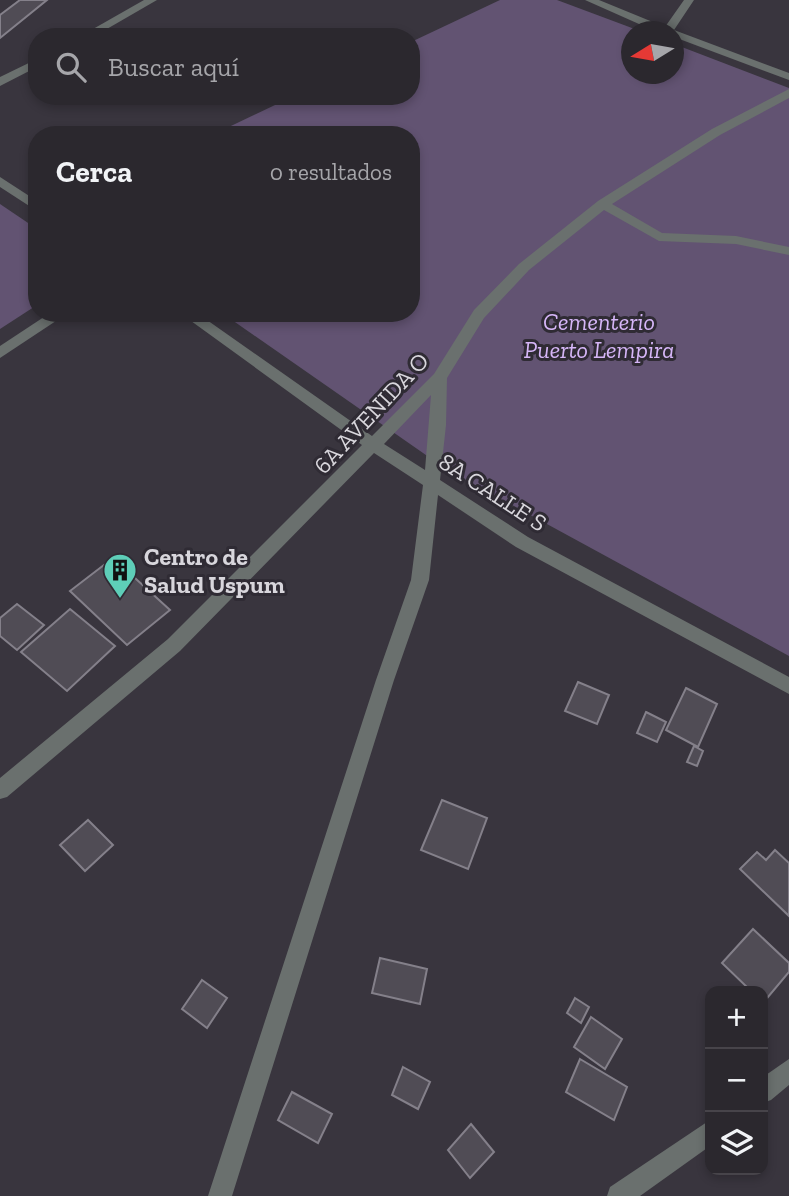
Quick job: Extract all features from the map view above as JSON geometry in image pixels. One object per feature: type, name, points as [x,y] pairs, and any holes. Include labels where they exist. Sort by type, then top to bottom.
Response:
[{"type":"street","points":[[101,28],[152,0]]},
{"type":"street","points":[[590,0],[641,21]]},
{"type":"street","points":[[675,21],[689,0]]},
{"type":"street","points":[[684,37],[789,77]]},
{"type":"street","points":[[0,82],[28,67]]},
{"type":"street","name":"6A AVENIDA O","points":[[0,790],[174,645],[439,378],[492,297],[524,267],[603,204],[716,132],[789,93]]},
{"type":"street","points":[[0,181],[28,200]]},
{"type":"street","points":[[603,204],[659,237],[736,240],[789,251]]},
{"type":"street","points":[[0,353],[47,322]]},
{"type":"street","name":"8A CALLE S","points":[[200,322],[374,445],[522,542],[789,686]]},
{"type":"street","points":[[220,1196],[381,693],[420,580],[439,418],[439,378]]},
{"type":"street","points":[[768,1088],[789,1070]]},
{"type":"street","points":[[619,1196],[705,1136]]},
{"type":"green space","name":"Cementerio Puerto Lempira","points":[[500,0],[557,0],[621,24],[621,84],[684,84],[684,48],[789,88],[789,656],[446,469],[235,322],[420,322],[420,126],[231,126],[275,105],[420,105],[420,38]]},
{"type":"green space","points":[[0,204],[28,223],[28,311],[0,329]]},
{"type":"building","points":[[20,0],[47,0],[0,38],[0,15]]},
{"type":"building","name":"Centro de Salud Uspum","points":[[113,558],[170,610],[127,645],[70,591]]},
{"type":"building","points":[[17,604],[44,625],[17,650],[0,636],[0,618]]},
{"type":"building","name":"Centro de Salud Uspum","points":[[70,609],[115,646],[67,691],[21,652]]},
{"type":"building","points":[[578,682],[609,695],[597,724],[565,711]]},
{"type":"building","points":[[686,688],[717,704],[698,747],[666,730]]},
{"type":"building","points":[[646,712],[666,722],[657,742],[637,733]]},
{"type":"building","points":[[694,746],[703,751],[697,766],[687,762]]},
{"type":"building","points":[[442,800],[487,818],[468,869],[421,850]]},
{"type":"building","points":[[88,820],[113,845],[85,871],[60,845]]},
{"type":"building","points":[[775,850],[789,863],[789,916],[740,869],[757,852],[766,860]]},
{"type":"building","points":[[753,929],[789,963],[789,972],[768,997],[768,986],[746,986],[722,963]]},
{"type":"building","points":[[380,958],[427,969],[420,1004],[372,993]]},
{"type":"building","points":[[202,980],[227,998],[207,1028],[182,1009]]},
{"type":"building","points":[[575,998],[589,1007],[581,1023],[567,1013]]},
{"type":"building","points":[[591,1017],[622,1039],[605,1069],[574,1047]]},
{"type":"building","points":[[580,1059],[627,1087],[614,1120],[566,1092]]},
{"type":"building","points":[[403,1067],[430,1082],[418,1109],[392,1095]]},
{"type":"building","points":[[292,1092],[332,1114],[318,1143],[278,1120]]},
{"type":"building","points":[[471,1124],[494,1152],[470,1178],[448,1150]]},
{"type":"place","name":"Centro de Salud Uspum","points":[[120,600]]}]
